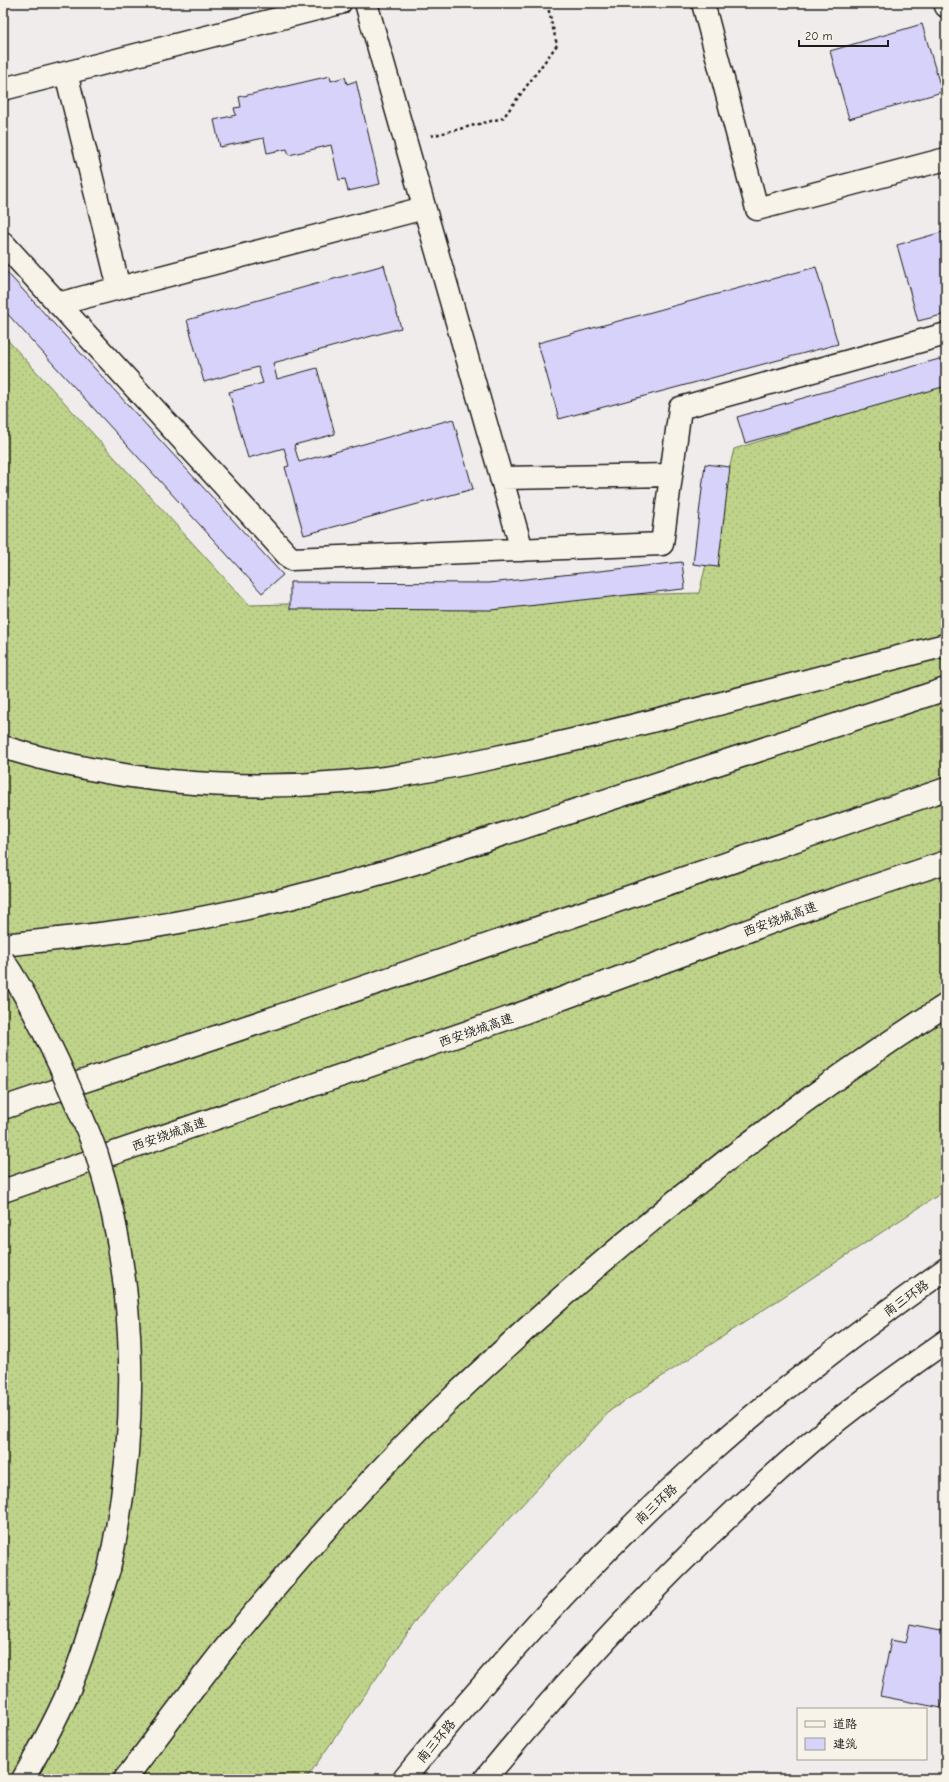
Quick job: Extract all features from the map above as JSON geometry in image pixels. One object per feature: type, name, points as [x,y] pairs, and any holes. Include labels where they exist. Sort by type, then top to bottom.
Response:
[{"type":"main road","points":[[3,89],[340,3]]},
{"type":"main road","points":[[366,3],[522,550]]},
{"type":"main road","points":[[703,3],[757,209],[946,159]]},
{"type":"main road","points":[[66,73],[119,288]]},
{"type":"main road","points":[[58,304],[424,208]]},
{"type":"main road","points":[[3,243],[291,559],[662,544],[680,408],[946,334]]},
{"type":"main road","points":[[501,478],[671,475]]},
{"type":"main road","points":[[3,747],[31,756],[107,772],[182,782],[255,786],[389,778],[464,764],[666,718],[946,645]]},
{"type":"main road","points":[[3,945],[115,932],[176,922],[328,888],[412,864],[946,689]]},
{"type":"main road","points":[[3,1108],[274,1018],[946,789]]},
{"type":"main road","name":"西安绕城高速","points":[[3,1191],[506,1019],[835,900],[946,862]]},
{"type":"main road","points":[[3,960],[15,978],[42,1028],[79,1109],[96,1155],[107,1192],[121,1259],[127,1309],[130,1372],[129,1440],[122,1502],[109,1569],[87,1640],[69,1691],[46,1739],[22,1779]]},
{"type":"main road","points":[[125,1779],[229,1644],[317,1539],[392,1458],[477,1374],[585,1276],[695,1186],[798,1106],[892,1040],[946,1006]]},
{"type":"main road","name":"南三环路","points":[[404,1779],[439,1736],[562,1598],[639,1519],[711,1452],[802,1374],[946,1269]]},
{"type":"main road","points":[[485,1779],[592,1656],[685,1558],[811,1442],[946,1341]]},
{"type":"path","points":[[406,143],[503,118],[557,45],[547,3]]},
{"type":"green space","points":[[3,335],[249,605],[699,593],[734,449],[946,383],[946,1190],[611,1410],[426,1607],[306,1779],[3,1779]]},
{"type":"building","points":[[922,24],[942,92],[849,119],[830,51]]},
{"type":"building","points":[[330,76],[331,81],[345,77],[347,84],[356,81],[380,184],[348,191],[345,179],[339,180],[331,145],[289,155],[287,149],[267,153],[264,138],[220,147],[214,120],[236,115],[234,108],[241,107],[239,97]]},
{"type":"building","points":[[946,231],[946,314],[918,321],[897,245]]},
{"type":"building","points":[[384,265],[401,328],[273,363],[277,379],[317,368],[335,434],[294,445],[299,462],[453,419],[473,489],[304,535],[285,467],[289,466],[284,448],[248,458],[229,392],[263,383],[258,367],[204,382],[187,320]]},
{"type":"building","points":[[816,267],[838,344],[559,419],[538,343]]},
{"type":"building","points":[[3,268],[283,575],[262,593],[3,309]]},
{"type":"building","points":[[946,357],[946,386],[745,443],[737,417]]},
{"type":"building","points":[[705,464],[730,467],[718,567],[693,564]]},
{"type":"building","points":[[682,562],[685,588],[683,589],[491,610],[290,609],[290,582],[489,583]]},
{"type":"building","points":[[910,1624],[946,1631],[946,1701],[943,1700],[941,1708],[880,1696],[891,1640],[906,1643]]}]
